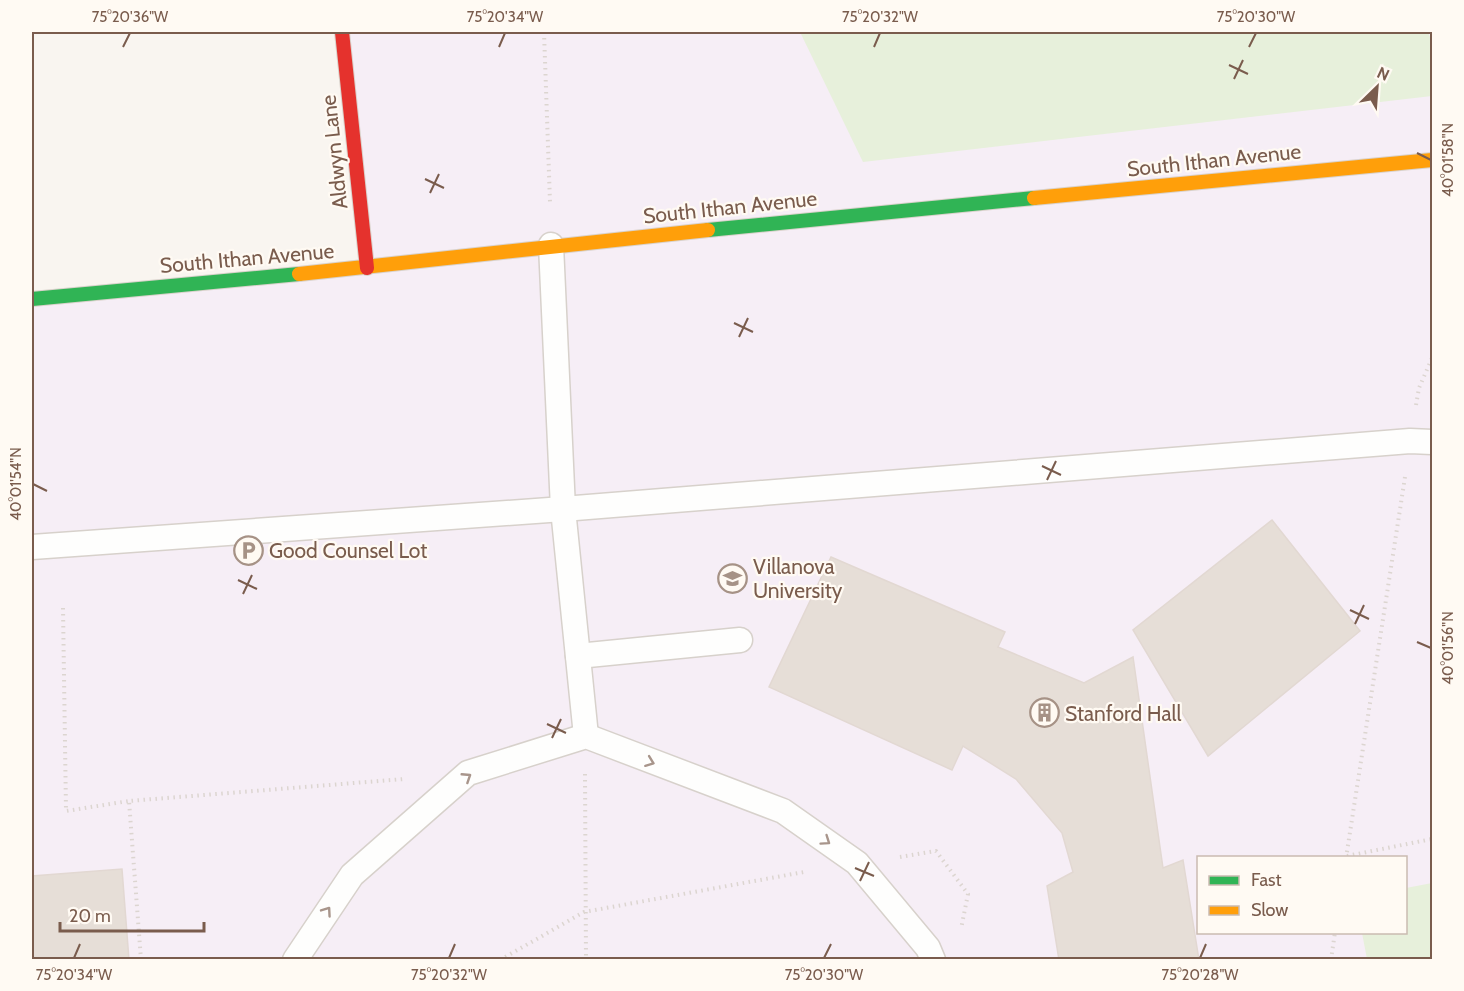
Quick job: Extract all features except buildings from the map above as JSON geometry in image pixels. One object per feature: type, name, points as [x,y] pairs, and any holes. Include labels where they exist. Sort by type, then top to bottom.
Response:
[{"type":"street","name":"Aldwyn Lane","points":[[342,32],[368,268]]},
{"type":"street","name":"South Ithan Avenue","points":[[32,299],[368,268],[551,245],[1432,160]]},
{"type":"lane","points":[[551,245],[563,509],[586,736]]},
{"type":"lane","points":[[32,547],[563,509],[1421,441]]},
{"type":"lane","points":[[578,656],[740,640]]},
{"type":"lane","points":[[295,960],[352,874],[468,773],[586,736],[783,811],[857,863],[927,948],[933,960]]},
{"type":"path","points":[[544,32],[551,245]]},
{"type":"path","points":[[1347,856],[1421,441],[1419,388],[1432,358]]},
{"type":"path","points":[[63,608],[66,812],[129,801],[410,778]]},
{"type":"path","points":[[586,736],[584,912],[586,960]]},
{"type":"path","points":[[129,801],[141,960]]},
{"type":"path","points":[[1352,856],[1432,840]]},
{"type":"path","points":[[500,960],[584,912],[936,851],[968,894],[960,938]]},
{"type":"path","points":[[1331,960],[1335,934]]},
{"type":"shaded area","name":"Villanova University","points":[[342,32],[1432,32],[1432,959],[32,960],[32,299],[367,268]]},
{"type":"green space","points":[[800,32],[1428,32],[1432,42],[1432,96],[863,162]]},
{"type":"green space","points":[[1432,883],[1432,959],[1367,959],[1362,934],[1407,934],[1407,888]]},
{"type":"traffic: fast","points":[[708,230],[1034,198]]},
{"type":"traffic: fast","points":[[32,299],[299,274]]},
{"type":"traffic: slow","points":[[1034,198],[1432,160]]},
{"type":"traffic: slow","points":[[299,274],[708,230]]},
{"type":"traffic: jam","points":[[342,32],[367,268]]},
{"type":"place","name":"Good Counsel Lot","points":[[248,550]]},
{"type":"place","name":"Villanova University","points":[[732,578]]},
{"type":"place","name":"Stanford Hall","points":[[1044,713]]}]
